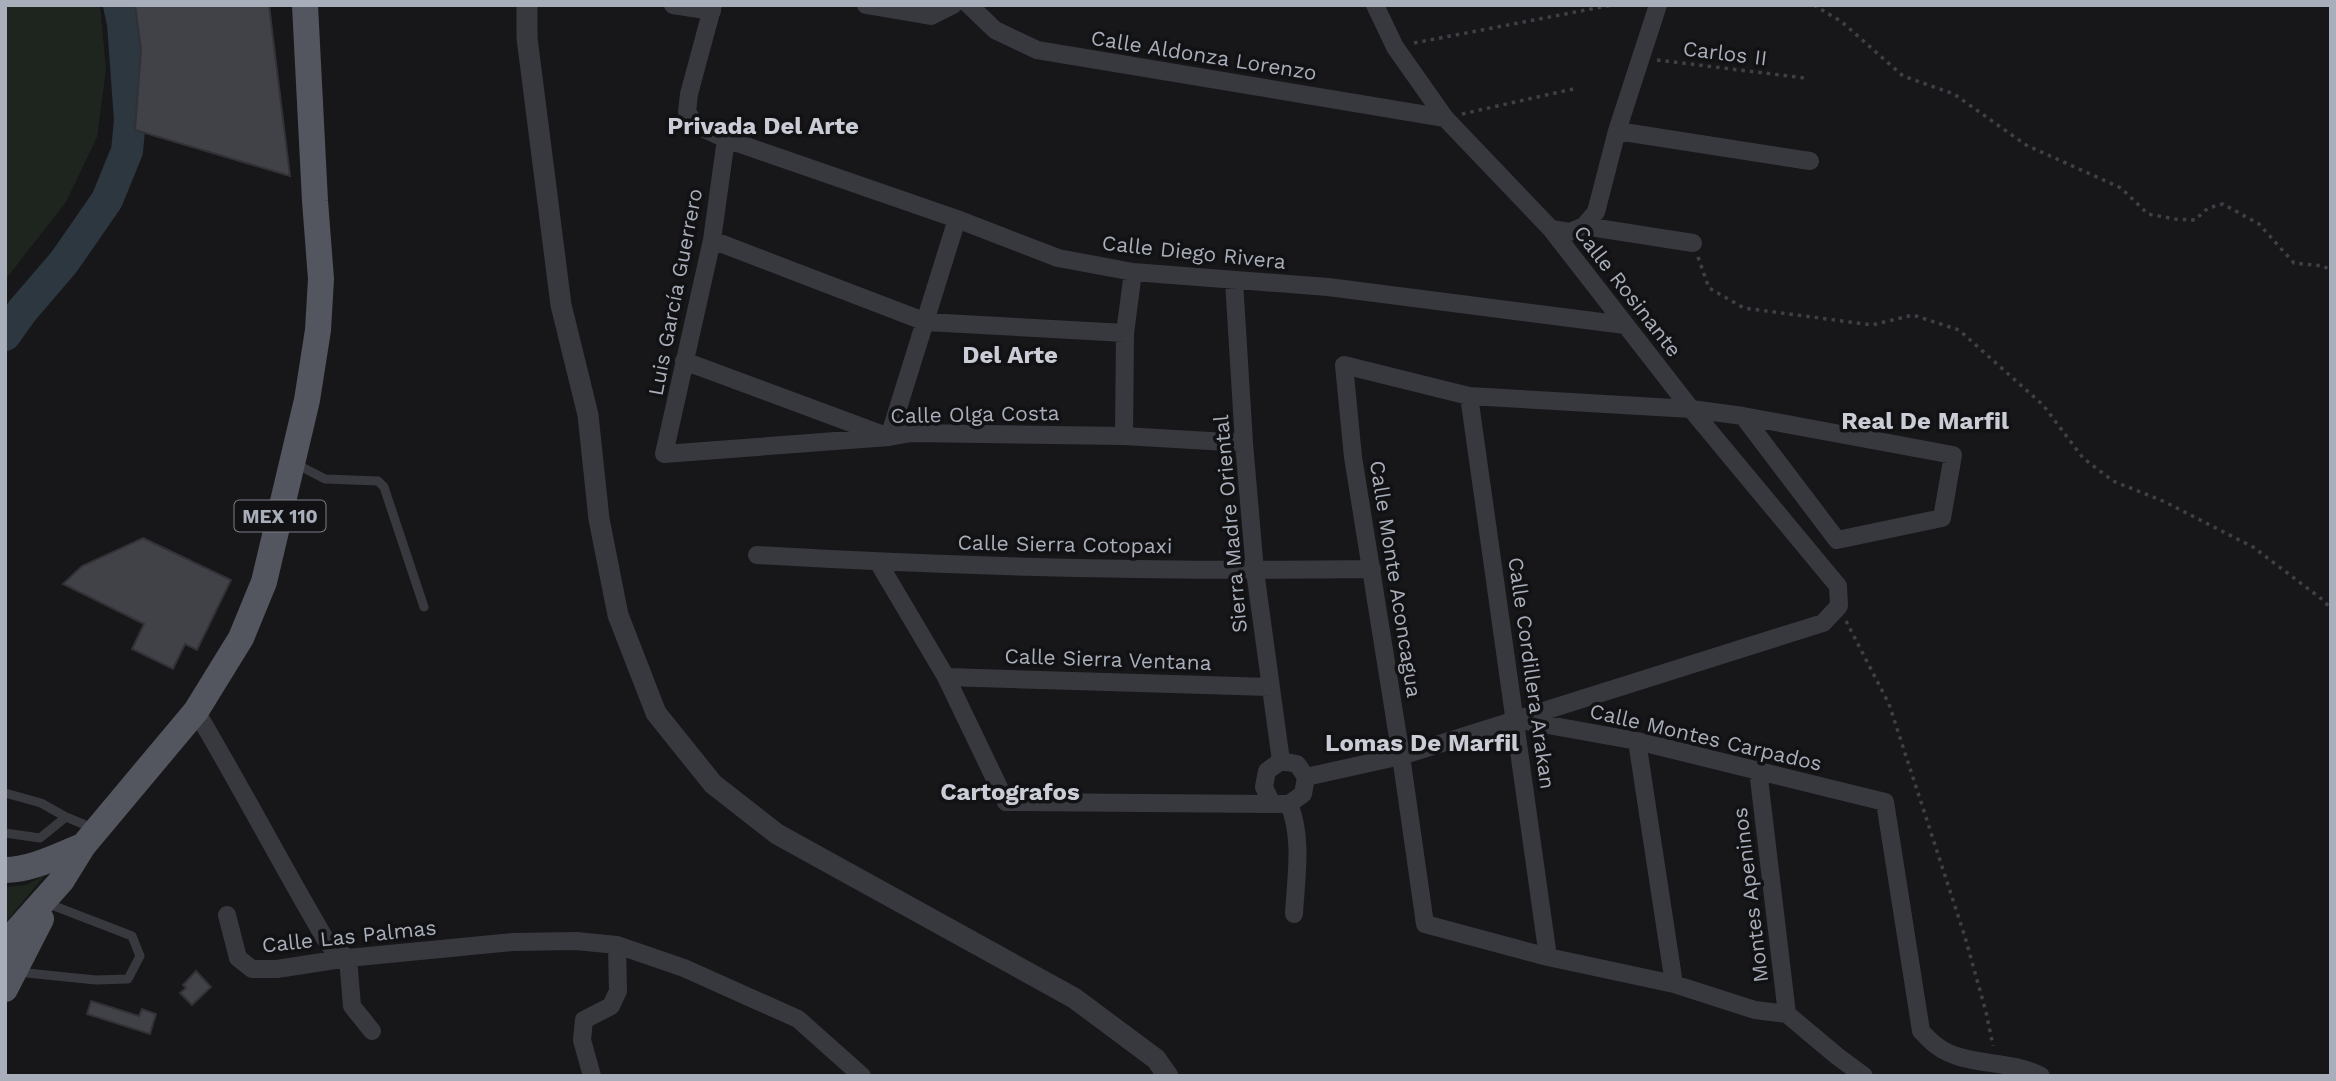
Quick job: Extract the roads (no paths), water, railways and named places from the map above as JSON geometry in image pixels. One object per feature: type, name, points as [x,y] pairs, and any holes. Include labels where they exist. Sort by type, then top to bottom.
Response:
[{"type":"main road","name":"MEX 110","points":[[5,944],[62,880],[90,838],[195,711],[241,638],[264,582],[307,400],[318,330],[321,279],[305,5]]},
{"type":"main road","points":[[5,870],[16,870],[49,860],[90,838]]},
{"type":"main road","points":[[9,980],[62,880]]},
{"type":"street","points":[[527,5],[527,38],[561,305],[588,415],[599,519],[618,615],[656,713],[713,784],[777,834],[1074,998],[1156,1059],[1168,1076]]},
{"type":"street","points":[[673,5],[712,8]]},
{"type":"street","points":[[866,5],[931,16],[953,5]]},
{"type":"street","name":"Calle Aldonza Lorenzo","points":[[969,5],[995,30],[1038,50],[1445,118]]},
{"type":"street","name":"Calle Rosinante","points":[[1376,5],[1395,47],[1445,118],[1551,229],[1690,409],[1838,586],[1839,607],[1823,624],[1516,720]]},
{"type":"street","points":[[1551,229],[1570,232],[1584,226],[1596,212],[1617,131],[1658,5]]},
{"type":"street","name":"Calle Diego Rivera","points":[[712,8],[689,94],[687,112],[696,125],[726,139],[957,219],[1058,258],[1133,272],[1328,287],[1625,325]]},
{"type":"street","points":[[1617,131],[1810,161]]},
{"type":"street","name":"Luis García Guerrero","points":[[664,454],[712,240],[726,139]]},
{"type":"street","points":[[684,361],[889,437],[957,219]]},
{"type":"street","points":[[1584,226],[1693,243]]},
{"type":"street","points":[[712,240],[926,323],[1125,333]]},
{"type":"street","points":[[1124,436],[1125,333],[1133,272]]},
{"type":"street","name":"Sierra Madre Oriental","points":[[1234,281],[1255,571],[1281,761]]},
{"type":"street","name":"Calle Monte Aconcagua","points":[[1469,396],[1344,365],[1353,457],[1425,924],[1548,957]]},
{"type":"street","points":[[1469,396],[1690,409],[1743,416],[1953,455],[1942,518],[1837,540],[1743,416]]},
{"type":"street","name":"Calle Cordillera Arakan","points":[[1469,396],[1548,957]]},
{"type":"street","name":"Calle Olga Costa","points":[[664,454],[889,437],[911,433],[1124,436],[1244,443]]},
{"type":"street","name":"Calle Sierra Cotopaxi","points":[[757,555],[878,562],[1255,571],[1372,569]]},
{"type":"street","points":[[878,562],[946,677],[1006,802],[1281,804],[1303,794],[1306,777],[1297,764],[1281,761],[1267,771],[1264,787],[1281,804],[1296,820],[1294,914]]},
{"type":"street","name":"Calle Sierra Ventana","points":[[946,677],[1270,687]]},
{"type":"street","points":[[195,711],[237,780],[265,836],[324,937],[333,949],[348,958],[352,1006],[372,1031]]},
{"type":"street","points":[[1306,777],[1401,756],[1516,720]]},
{"type":"street","name":"Calle Montes Carpados","points":[[1516,720],[1637,741],[1885,802],[1921,1031],[1938,1047],[1963,1058],[1996,1062],[2038,1075]]},
{"type":"street","points":[[1637,741],[1674,985]]},
{"type":"street","name":"Montes Apeninos","points":[[1758,770],[1787,1014]]},
{"type":"street","name":"Calle Las Palmas","points":[[227,915],[238,958],[252,969],[277,969],[348,958],[513,942],[576,941],[617,945],[684,968],[798,1019],[862,1076]]},
{"type":"street","points":[[592,1076],[582,1040],[584,1020],[611,1006],[618,991],[617,945]]},
{"type":"street","points":[[1548,957],[1674,985],[1755,1010],[1787,1014],[1864,1076]]},
{"type":"lane","points":[[293,462],[325,479],[379,481],[384,487],[424,607]]},
{"type":"lane","points":[[5,793],[41,803],[66,817],[90,838]]},
{"type":"lane","points":[[5,833],[40,838],[66,817]]},
{"type":"lane","points":[[9,980],[128,979],[140,956],[132,936],[49,904]]},
{"type":"waterway","points":[[5,335],[64,262],[107,200],[127,151],[130,120],[123,24],[119,5]]},
{"type":"district","name":"Privada Del Arte","points":[[763,126]]},
{"type":"district","name":"Del Arte","points":[[1010,355]]},
{"type":"district","name":"Real De Marfil","points":[[1925,421]]},
{"type":"district","name":"Lomas De Marfil","points":[[1422,743]]},
{"type":"district","name":"Cartografos","points":[[1010,792]]}]
